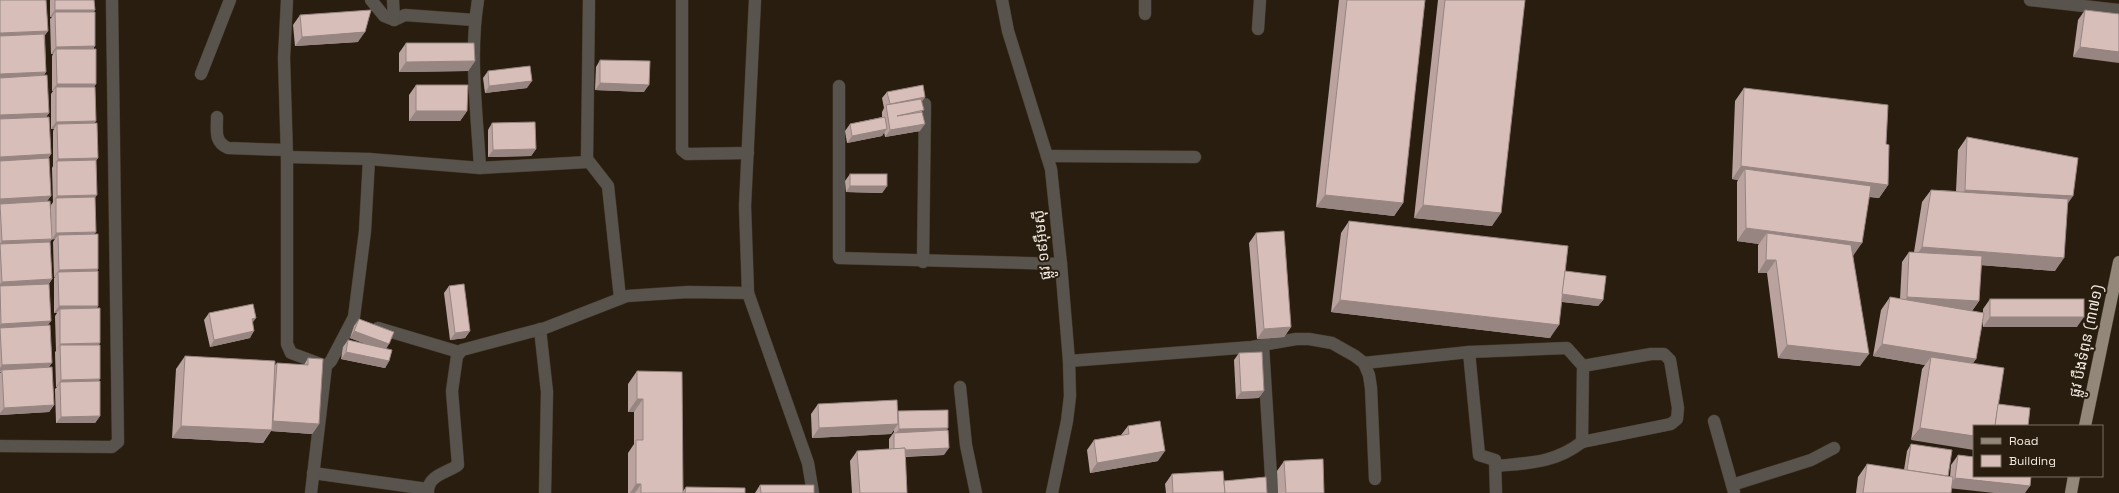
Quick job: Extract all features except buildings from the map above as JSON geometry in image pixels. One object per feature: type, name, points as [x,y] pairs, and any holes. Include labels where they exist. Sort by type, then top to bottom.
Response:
[{"type":"main road","name":"ផ្លូវ បឹងទំពុន (៣៧១)","points":[[2084,425],[2119,262]]},
{"type":"main road","points":[[2071,493],[2074,477]]},
{"type":"street","points":[[0,446],[112,447],[118,442],[112,0]]},
{"type":"street","points":[[201,74],[230,0]]},
{"type":"street","points":[[287,0],[284,58],[287,153],[287,344],[291,353],[326,366]]},
{"type":"street","points":[[371,0],[384,16],[394,20],[405,16],[474,20]]},
{"type":"street","points":[[393,0],[394,20]]},
{"type":"street","points":[[478,0],[474,20],[480,168]]},
{"type":"street","points":[[589,0],[588,162],[608,186],[620,298]]},
{"type":"street","points":[[682,0],[682,150],[686,154],[748,154]]},
{"type":"street","points":[[755,0],[745,206],[748,293],[808,462],[813,493]]},
{"type":"street","name":"ផ្លូវ ១៩អ៊ឹមស៊ី","points":[[1002,0],[1008,31],[1051,169],[1061,264],[1070,361],[1070,396],[1067,421],[1052,493]]},
{"type":"street","points":[[1145,0],[1145,14]]},
{"type":"street","points":[[1258,29],[1260,0]]},
{"type":"street","points":[[2030,0],[2119,10]]},
{"type":"street","points":[[839,86],[840,258],[923,262],[1061,264]]},
{"type":"street","points":[[923,262],[925,104]]},
{"type":"street","points":[[217,117],[216,138],[222,145],[228,148],[480,168],[588,162]]},
{"type":"street","points":[[1047,156],[1195,157]]},
{"type":"street","points":[[311,493],[326,366],[360,323],[369,159]]},
{"type":"street","points":[[360,323],[459,352],[540,329],[620,298],[688,292],[748,293]]},
{"type":"street","points":[[540,329],[547,392],[545,493]]},
{"type":"street","points":[[1070,361],[1263,345],[1296,339],[1321,340],[1343,348],[1364,363],[1369,375],[1371,388],[1375,479]]},
{"type":"street","points":[[1263,345],[1272,493]]},
{"type":"street","points":[[1364,363],[1469,352],[1564,347],[1583,366],[1582,442]]},
{"type":"street","points":[[313,473],[428,491],[433,478],[458,465],[452,390],[457,356],[459,352]]},
{"type":"street","points":[[1469,352],[1479,455],[1496,460],[1496,493]]},
{"type":"street","points":[[1496,466],[1545,462],[1568,452],[1582,442],[1671,424],[1677,419],[1678,408],[1670,360],[1664,354],[1651,354],[1583,366]]},
{"type":"street","points":[[960,387],[966,445],[976,493]]},
{"type":"street","points":[[1714,421],[1733,489],[1811,460],[1834,448]]}]
